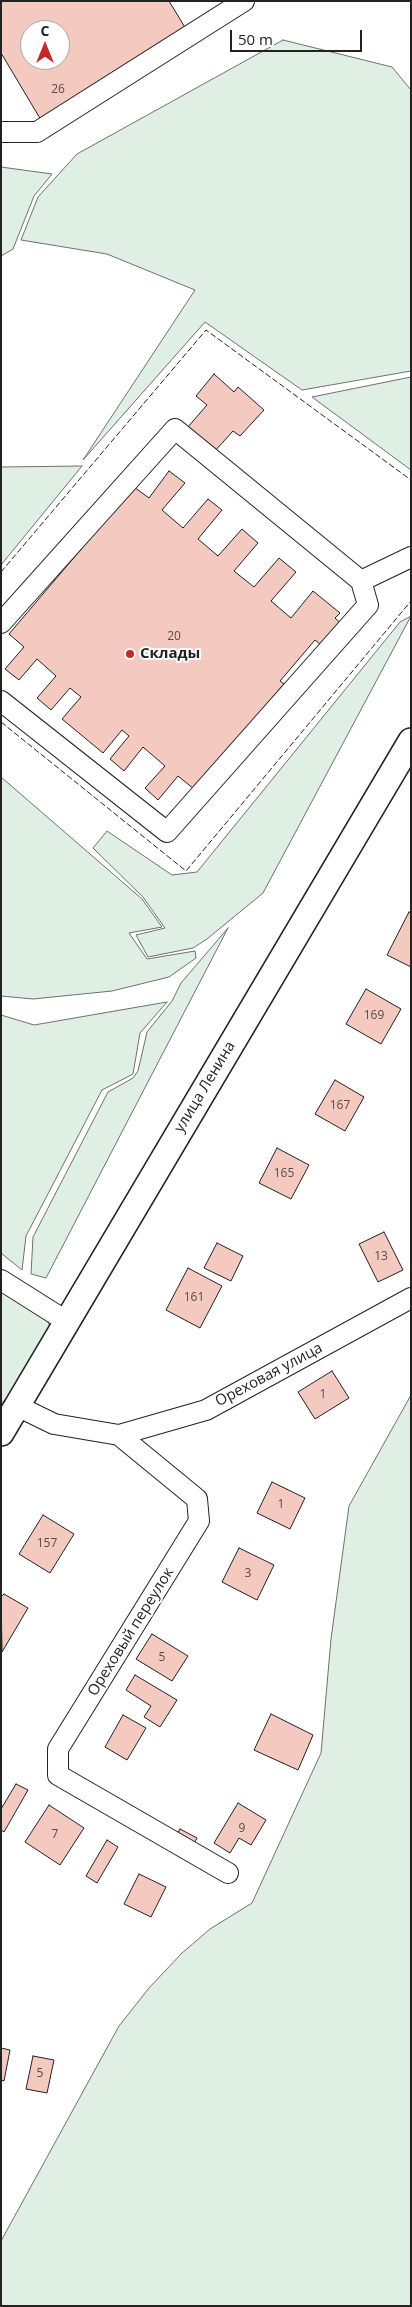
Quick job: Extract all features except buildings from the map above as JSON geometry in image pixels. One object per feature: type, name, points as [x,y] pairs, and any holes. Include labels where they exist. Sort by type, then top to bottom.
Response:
[{"type":"main road","name":"улица Ленина","points":[[7,1420],[411,741]]},
{"type":"lane","points":[[1,132],[37,132],[244,1]]},
{"type":"lane","points":[[1,623],[176,429],[362,581],[368,605],[167,832],[1,701]]},
{"type":"lane","points":[[362,581],[411,557]]},
{"type":"lane","points":[[1,1280],[66,1321]]},
{"type":"lane","name":"Ореховая улица","points":[[119,1435],[206,1410],[411,1298]]},
{"type":"lane","name":"Ореховый переулок","points":[[7,1420],[54,1424],[119,1435],[198,1499],[199,1521],[58,1749],[58,1775],[228,1874]]},
{"type":"green space","points":[[283,40],[392,67],[411,90],[411,371],[302,390],[205,322],[83,460],[195,290],[107,254],[21,240],[38,197],[77,154]]},
{"type":"green space","points":[[1,167],[52,174],[34,196],[13,249],[1,256]]},
{"type":"green space","points":[[411,377],[411,470],[312,397]]},
{"type":"green space","points":[[82,466],[1,565],[1,467]]},
{"type":"green space","points":[[411,616],[263,893],[207,939],[193,948],[148,957],[136,935],[165,928],[143,897],[93,848],[107,831],[172,875],[197,872],[400,622]]},
{"type":"green space","points":[[1,777],[142,899],[162,927],[129,933],[147,959],[195,951],[196,958],[169,977],[112,991],[33,999],[1,996]]},
{"type":"green space","points":[[228,928],[46,1278],[31,1274],[33,1237],[108,1092],[133,1078],[138,1071],[147,1032],[172,1001],[181,983]]},
{"type":"green space","points":[[167,1002],[140,1033],[133,1074],[102,1090],[26,1236],[22,1270],[1,1253],[1,1015],[34,1025]]},
{"type":"green space","points":[[1,1288],[44,1315],[51,1328],[13,1395],[1,1403]]},
{"type":"green space","points":[[411,1395],[411,2306],[1,2306],[1,2241],[119,2026],[149,1988],[182,1953],[210,1929],[252,1903],[321,1753],[331,1639],[349,1506]]},
{"type":"fence","points":[[1,572],[206,330],[411,480]]},
{"type":"fence","points":[[1,722],[186,871],[411,601]]},
{"type":"fence","points":[[1,2149],[1,2214]]},
{"type":"place","name":"Склады","points":[[130,654]]}]
